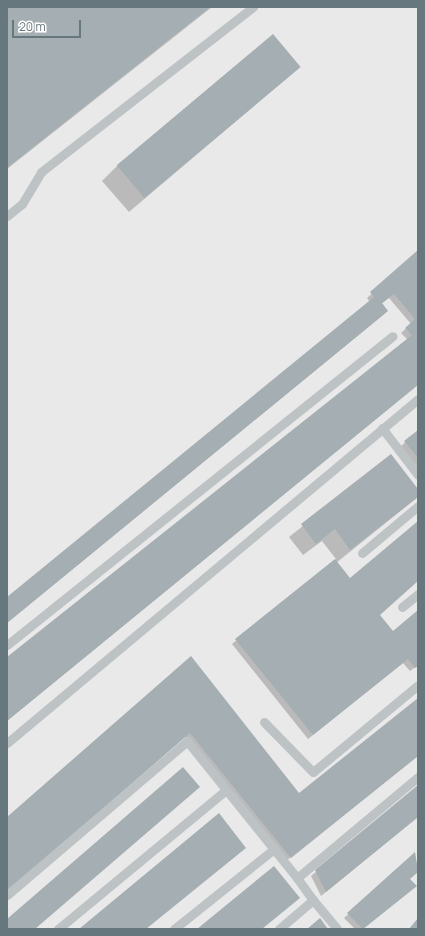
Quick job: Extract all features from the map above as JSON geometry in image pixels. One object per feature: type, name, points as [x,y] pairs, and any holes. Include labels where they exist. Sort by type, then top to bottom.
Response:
[{"type":"lane","points":[[7,216],[22,204],[40,172],[252,7]]},
{"type":"lane","points":[[7,646],[393,336]]},
{"type":"lane","points":[[7,743],[418,399]]},
{"type":"lane","points":[[382,428],[418,475]]},
{"type":"lane","points":[[362,553],[418,506]]},
{"type":"lane","points":[[402,607],[418,594]]},
{"type":"lane","points":[[264,722],[312,772],[418,685]]},
{"type":"lane","points":[[7,895],[187,742],[274,848],[337,929]]},
{"type":"lane","points":[[297,878],[418,777]]},
{"type":"lane","points":[[58,929],[226,790]]},
{"type":"lane","points":[[174,929],[274,848]]},
{"type":"lane","points":[[279,929],[313,900]]},
{"type":"shaded area","points":[[7,7],[418,7],[418,929],[7,929]]},
{"type":"building","points":[[7,7],[210,7],[7,168]]},
{"type":"building","points":[[273,34],[301,67],[144,198],[117,165]]},
{"type":"building","points":[[418,250],[418,385],[7,721],[7,657],[412,335],[405,328],[415,319],[394,294],[382,303],[388,311],[7,623],[7,597],[374,297],[370,292]]},
{"type":"building","points":[[418,430],[418,458],[404,441]]},
{"type":"building","points":[[391,454],[418,489],[418,497],[350,550],[335,529],[316,544],[301,524]]},
{"type":"building","points":[[418,521],[418,581],[380,615],[393,631],[418,610],[418,666],[415,668],[408,659],[313,735],[235,639],[335,559],[350,578]]},
{"type":"building","points":[[191,656],[299,793],[418,698],[418,756],[291,858],[190,733],[7,892],[7,817]]},
{"type":"building","points":[[183,767],[200,787],[35,929],[7,929],[7,919]]},
{"type":"building","points":[[418,785],[418,817],[326,892],[315,870]]},
{"type":"building","points":[[219,813],[246,848],[146,929],[79,929]]},
{"type":"building","points":[[415,852],[418,872],[410,879],[417,886],[363,929],[347,913]]},
{"type":"building","points":[[274,866],[300,898],[262,929],[197,929]]},
{"type":"building","points":[[320,918],[328,929],[307,929]]},
{"type":"building","points":[[418,918],[418,929],[409,929]]}]
